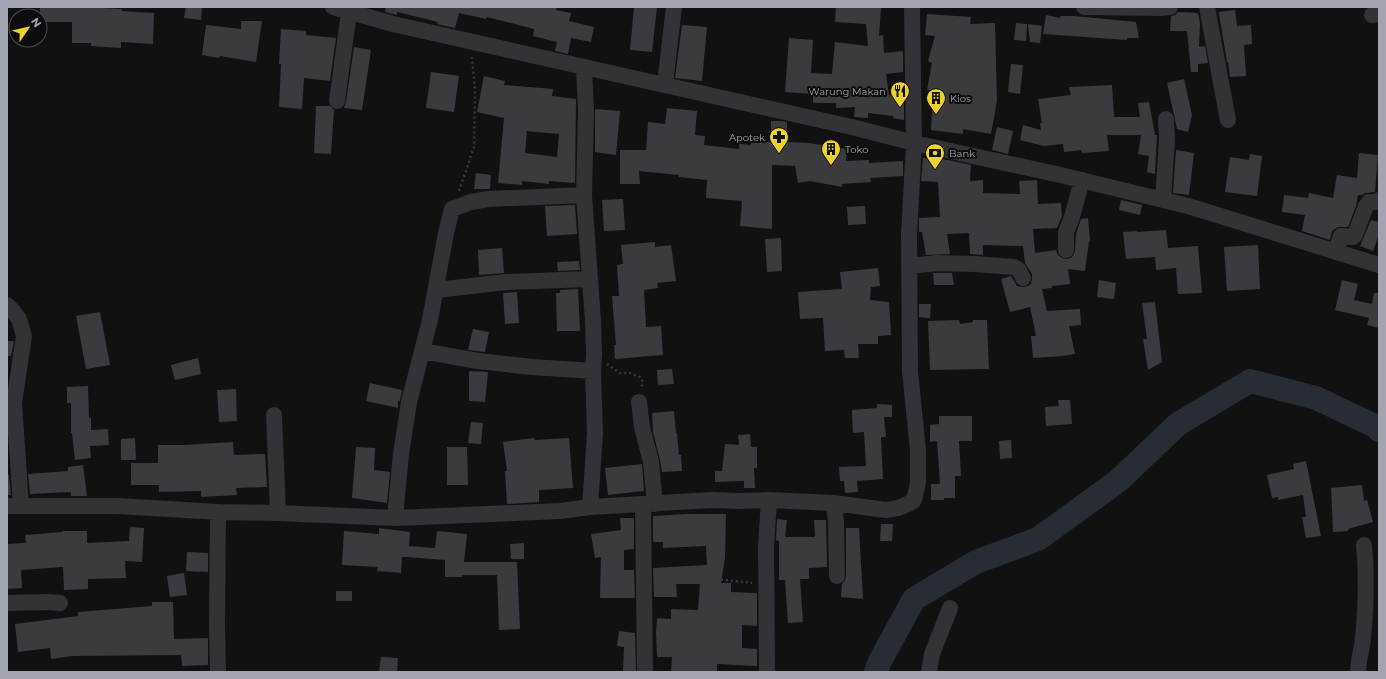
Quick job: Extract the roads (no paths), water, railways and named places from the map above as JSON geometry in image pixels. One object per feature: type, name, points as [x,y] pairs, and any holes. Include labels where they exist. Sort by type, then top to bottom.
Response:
[{"type":"street","points":[[333,7],[393,24],[470,42],[665,84],[856,128],[914,143],[1082,180],[1188,206],[1379,265]]},
{"type":"street","points":[[665,84],[674,7]]},
{"type":"street","points":[[7,305],[19,319],[24,336],[14,403],[14,506],[118,506],[218,512],[395,518],[486,515],[713,500],[769,500],[834,503],[886,510],[898,508],[914,500],[918,483],[918,451],[910,371],[909,234],[914,143],[912,7]]},
{"type":"street","points":[[1084,7],[1164,7]]},
{"type":"street","points":[[1207,7],[1228,120]]},
{"type":"street","points":[[337,101],[349,12]]},
{"type":"street","points":[[584,67],[586,112],[584,196],[594,354],[592,371],[595,453],[590,507]]},
{"type":"street","points":[[1163,200],[1167,139],[1166,119]]},
{"type":"street","points":[[1066,250],[1066,232],[1072,217],[1082,180]]},
{"type":"street","points":[[395,518],[401,454],[409,402],[436,290],[452,209],[472,202],[488,199],[584,196]]},
{"type":"street","points":[[1336,252],[1340,236],[1353,237],[1366,206],[1369,202],[1376,202],[1379,200]]},
{"type":"street","points":[[909,266],[938,263],[1014,267],[1019,270],[1023,278]]},
{"type":"street","points":[[436,290],[506,282],[589,279]]},
{"type":"street","points":[[422,351],[478,361],[532,368],[592,371]]},
{"type":"street","points":[[639,402],[642,427],[651,462],[645,672]]},
{"type":"street","points":[[274,415],[278,513]]},
{"type":"street","points":[[767,672],[766,546],[769,500]]},
{"type":"street","points":[[834,503],[837,576]]},
{"type":"street","points":[[218,512],[218,672]]},
{"type":"street","points":[[1358,672],[1358,663],[1363,639],[1367,584],[1364,545]]},
{"type":"street","points":[[7,603],[60,603]]},
{"type":"street","points":[[929,672],[932,654],[950,608]]},
{"type":"waterway","points":[[876,672],[880,661],[914,599],[976,562],[1038,539],[1118,481],[1178,424],[1250,381],[1316,398],[1377,427],[1379,430]]},
{"type":"place","name":"Warung Makan","points":[[900,108]]},
{"type":"place","name":"Kios","points":[[936,115]]},
{"type":"place","name":"Apotek","points":[[779,154]]},
{"type":"place","name":"Toko","points":[[831,166]]},
{"type":"place","name":"Bank","points":[[935,170]]}]
